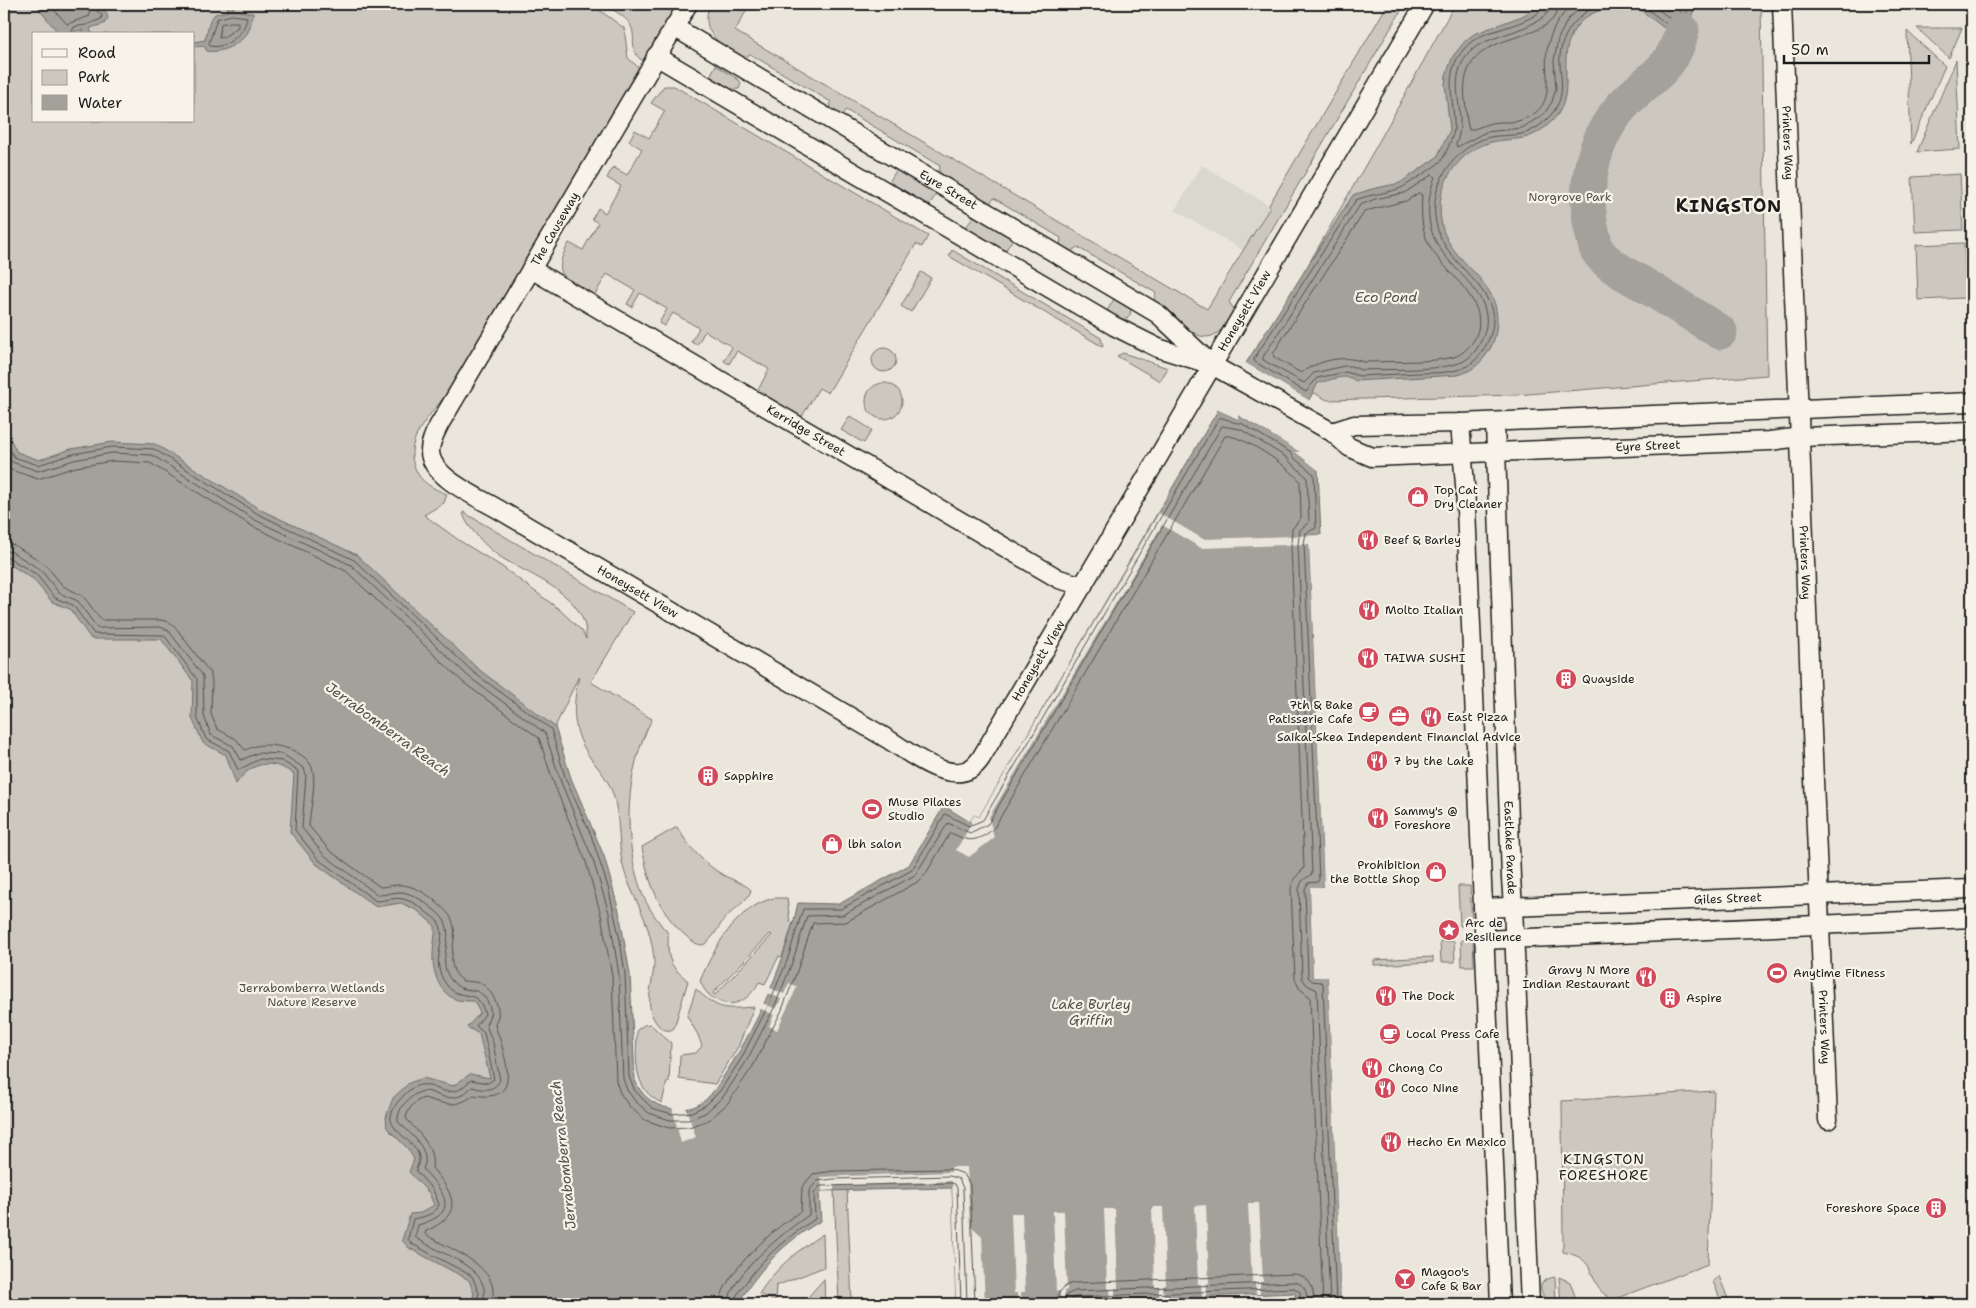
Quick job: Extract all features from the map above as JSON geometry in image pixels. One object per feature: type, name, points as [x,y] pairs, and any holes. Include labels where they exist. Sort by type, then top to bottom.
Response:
[{"type":"street","name":"The Causeway","points":[[430,456],[432,441],[439,425],[688,4]]},
{"type":"street","name":"Honeysett View","points":[[430,456],[437,471],[458,485],[927,764],[943,771],[964,771],[972,768],[979,762],[1425,4]]},
{"type":"street","name":"Printers Way","points":[[1782,4],[1828,1120]]},
{"type":"street","name":"Eyre Street","points":[[674,27],[1158,314],[1212,365]]},
{"type":"street","name":"Eyre Street","points":[[656,56],[1114,326],[1158,348],[1212,365],[1332,432],[1349,447],[1372,457],[1972,431]]},
{"type":"street","name":"Kerridge Street","points":[[531,270],[1059,578],[1083,586]]},
{"type":"street","points":[[1332,432],[1354,425],[1460,424],[1972,402]]},
{"type":"street","name":"Eastlake Parade","points":[[1495,422],[1511,878],[1514,907],[1530,1304]]},
{"type":"street","points":[[1460,424],[1463,454],[1500,1304]]},
{"type":"street","name":"Giles Street","points":[[1483,908],[1972,889]]},
{"type":"street","points":[[1484,940],[1972,918]]},
{"type":"shaded area","points":[[1202,165],[1270,206],[1244,251],[1175,210]]},
{"type":"green space","name":"Jerrabomberra Wetlands Nature Reserve","points":[[4,4],[591,4],[624,28],[628,58],[639,68],[449,390],[416,436],[412,457],[420,478],[432,487],[447,494],[444,503],[424,515],[460,541],[501,566],[560,610],[582,631],[586,639],[585,624],[569,599],[543,581],[502,558],[483,543],[472,530],[463,512],[633,612],[591,682],[652,719],[636,760],[629,805],[629,827],[631,850],[642,893],[662,927],[668,933],[671,963],[688,981],[674,1028],[671,1030],[664,1029],[658,1025],[650,1009],[654,959],[649,933],[622,862],[617,811],[613,794],[607,780],[584,748],[577,728],[574,709],[579,676],[555,727],[555,745],[628,1082],[683,1304],[4,1304]]},
{"type":"green space","points":[[604,4],[677,4],[643,61],[635,53],[630,24],[621,15]]},
{"type":"green space","points":[[710,4],[750,4],[735,31],[1207,309],[1270,207],[1269,205],[1388,4],[1405,4],[1229,302],[1234,309],[1222,329],[1215,335],[1207,337],[1194,333],[1154,300],[1156,293],[1077,247],[1071,252],[1060,245],[1061,238],[994,198],[990,203],[939,173],[940,166],[846,110],[841,116],[830,109],[831,102],[750,54],[744,59],[728,49],[710,31],[707,23],[707,14]]},
{"type":"green space","name":"Norgrove Park","points":[[1455,4],[1761,4],[1767,375],[1516,395],[1327,400],[1254,359],[1377,145]]},
{"type":"green space","points":[[1917,28],[1962,28],[1949,58]]},
{"type":"green space","points":[[1907,31],[1945,66],[1911,144]]},
{"type":"green space","points":[[1956,60],[1960,149],[1917,152]]},
{"type":"green space","points":[[716,65],[739,80],[741,83],[739,89],[731,89],[710,76]]},
{"type":"green space","points":[[664,86],[674,86],[928,236],[922,247],[916,244],[828,393],[819,388],[801,418],[757,392],[769,369],[737,351],[729,364],[724,361],[732,347],[705,331],[697,345],[691,342],[699,328],[673,313],[664,326],[659,323],[667,309],[640,293],[632,307],[627,304],[635,290],[607,274],[594,296],[569,281],[561,270],[563,254],[569,243],[583,250],[598,223],[592,219],[598,208],[605,213],[621,186],[607,178],[613,167],[627,175],[642,149],[629,141],[635,130],[649,138],[665,111],[651,103]]},
{"type":"green space","points":[[897,169],[937,192],[928,208],[888,184]]},
{"type":"green space","points":[[1960,174],[1963,230],[1915,232],[1912,177]]},
{"type":"green space","points":[[974,214],[1014,237],[1004,253],[965,230]]},
{"type":"green space","points":[[1964,243],[1966,298],[1918,300],[1916,245]]},
{"type":"green space","points":[[952,250],[1101,338],[1103,347],[949,256]]},
{"type":"green space","points":[[921,272],[931,278],[911,312],[901,306]]},
{"type":"green space","points":[[1115,297],[1131,309],[1127,319],[1119,320],[1106,313]]},
{"type":"green space","points":[[884,348],[889,349],[895,355],[895,365],[889,371],[884,372],[879,371],[873,365],[872,360],[873,355],[879,349]]},
{"type":"green space","points":[[1123,353],[1168,368],[1160,381],[1117,356]]},
{"type":"green space","points":[[884,383],[896,389],[902,401],[896,413],[884,419],[872,413],[866,401],[872,389]]},
{"type":"green space","points":[[850,416],[872,430],[864,443],[841,430]]},
{"type":"green space","points":[[677,827],[691,848],[709,866],[751,890],[750,894],[726,917],[713,936],[703,945],[690,939],[677,927],[662,907],[651,884],[642,847]]},
{"type":"green space","points":[[1458,886],[1470,886],[1472,925],[1460,926]]},
{"type":"green space","points":[[774,898],[787,898],[790,922],[793,923],[782,957],[779,956],[765,984],[759,982],[743,1000],[730,1004],[715,1000],[704,989],[700,981],[712,955],[728,930],[748,910]],"holes":[[[770,934],[772,935],[715,995],[713,993]]]},
{"type":"green space","points":[[1461,940],[1473,940],[1474,966],[1462,966]]},
{"type":"green space","points":[[1440,941],[1454,941],[1455,962],[1441,962]]},
{"type":"green space","points":[[1433,957],[1433,962],[1374,965],[1374,960]]},
{"type":"green space","points":[[696,989],[722,1007],[754,1007],[738,1047],[715,1084],[679,1079],[680,1055],[696,1053],[702,1046],[687,1016]]},
{"type":"green space","points":[[650,1024],[671,1043],[669,1082],[667,1082],[662,1103],[645,1090],[638,1072],[637,1030],[644,1025]]},
{"type":"green space","points":[[1714,1091],[1708,1264],[1612,1300],[1600,1290],[1588,1265],[1584,1261],[1573,1254],[1563,1252],[1562,1101]]},
{"type":"green space","points":[[834,1190],[847,1190],[852,1304],[839,1304]]},
{"type":"green space","points":[[823,1234],[824,1267],[776,1286],[775,1301],[759,1294],[772,1276],[788,1260]]},
{"type":"green space","points":[[1719,1276],[1730,1304],[1722,1304],[1713,1281]]},
{"type":"green space","points":[[1555,1277],[1556,1304],[1547,1304],[1541,1287],[1544,1281]]},
{"type":"green space","points":[[1559,1277],[1570,1282],[1578,1304],[1561,1304]]},
{"type":"green space","points":[[824,1279],[825,1304],[802,1304]]},
{"type":"water","points":[[37,4],[96,4],[106,12],[108,18],[104,24],[90,28],[91,32],[84,32],[83,30],[57,32]]},
{"type":"water","points":[[227,4],[233,4],[234,10],[253,13],[250,27],[245,36],[230,47],[218,51],[207,51],[204,46],[195,47],[195,42],[205,40],[210,20],[215,14],[228,11]]},
{"type":"water","name":"Eco Pond","points":[[1543,4],[1611,4],[1581,21],[1570,38],[1567,51],[1566,89],[1559,113],[1541,131],[1533,135],[1488,143],[1470,152],[1455,167],[1444,185],[1441,195],[1441,217],[1445,235],[1451,246],[1483,283],[1495,304],[1497,317],[1496,332],[1493,343],[1485,357],[1478,365],[1458,375],[1355,381],[1347,377],[1332,379],[1318,383],[1309,400],[1246,363],[1353,195],[1400,183],[1437,157],[1450,130],[1445,85],[1446,75],[1453,56],[1466,40],[1474,34],[1522,16]]},
{"type":"water","points":[[1633,4],[1696,4],[1682,42]]},
{"type":"water","name":"Lake Burley Griffin","points":[[1218,410],[1237,419],[1237,415],[1301,452],[1296,453],[1318,470],[1321,535],[1310,535],[1309,544],[1324,887],[1310,888],[1313,977],[1328,976],[1341,1304],[1295,1304],[1295,1293],[1022,1304],[956,1304],[952,1188],[822,1191],[819,1194],[821,1221],[796,1237],[774,1257],[755,1279],[738,1304],[470,1304],[474,1294],[469,1280],[409,1248],[402,1240],[410,1214],[421,1213],[434,1205],[429,1193],[409,1172],[414,1159],[408,1149],[387,1128],[386,1117],[393,1098],[409,1083],[423,1078],[453,1086],[470,1074],[490,1078],[479,1034],[467,1027],[480,1013],[474,1001],[451,997],[441,988],[435,975],[433,950],[435,926],[418,911],[401,903],[376,907],[316,864],[290,832],[294,774],[278,766],[263,764],[249,770],[236,784],[226,755],[203,743],[192,718],[193,681],[161,639],[91,639],[70,609],[52,602],[33,579],[6,562],[4,564],[4,438],[9,437],[17,452],[39,460],[71,449],[112,442],[155,444],[261,510],[357,555],[477,668],[555,727],[571,778],[604,856],[619,911],[630,974],[635,1080],[652,1102],[662,1107],[687,1109],[700,1104],[717,1087],[750,1032],[779,969],[798,903],[839,904],[909,865],[944,806],[970,822],[974,815],[979,817]]},
{"type":"pier","points":[[1246,363],[1309,400],[1307,402],[1245,365]]},
{"type":"pier","points":[[1219,408],[1235,415],[1238,413],[1302,450],[1302,455],[1318,467],[1318,470],[1295,452],[1300,452],[1238,415],[1238,419],[1218,410]]},
{"type":"pier","points":[[1159,513],[1203,539],[1324,535],[1322,537],[1312,537],[1312,544],[1326,887],[1325,889],[1313,890],[1316,974],[1328,974],[1330,976],[1344,1304],[1341,1304],[1328,977],[1313,977],[1310,887],[1324,887],[1309,544],[1201,548],[1162,525],[989,817],[994,838],[969,857],[956,850],[972,823],[970,822],[974,815],[979,817]]},
{"type":"pier","points":[[789,983],[797,987],[777,1030],[769,1026],[774,1015],[759,1008],[762,1003],[776,1009],[781,999],[766,992],[768,987],[784,994]]},
{"type":"pier","points":[[685,1106],[696,1137],[681,1143],[672,1107]]},
{"type":"pier","points":[[951,1167],[967,1167],[970,1225],[982,1236],[985,1304],[956,1304],[952,1181],[834,1186],[834,1190],[822,1191],[821,1177],[951,1172]]},
{"type":"pier","points":[[1248,1203],[1259,1203],[1263,1282],[1260,1282],[1260,1294],[1256,1294],[1255,1282],[1252,1282]]},
{"type":"pier","points":[[1206,1205],[1209,1283],[1206,1284],[1206,1296],[1202,1297],[1201,1284],[1198,1284],[1195,1206]]},
{"type":"pier","points":[[1152,1207],[1163,1207],[1166,1285],[1163,1286],[1164,1298],[1159,1298],[1159,1287],[1155,1287]]},
{"type":"pier","points":[[1104,1209],[1115,1209],[1118,1288],[1115,1288],[1115,1300],[1111,1300],[1110,1289],[1107,1288]]},
{"type":"pier","points":[[1053,1211],[1064,1211],[1067,1290],[1064,1291],[1064,1302],[1060,1303],[1060,1291],[1056,1291]]},
{"type":"pier","points":[[1011,1213],[1022,1213],[1025,1292],[1021,1292],[1022,1304],[1017,1304],[1017,1293],[1014,1293]]},
{"type":"waterway","points":[[1682,30],[1678,44],[1666,65],[1631,96],[1603,134],[1596,150],[1589,184],[1590,219],[1596,248],[1606,261],[1720,332]]},
{"type":"place","name":"Top Cat Dry Cleaner","points":[[1418,497]]},
{"type":"place","name":"Beef & Barley","points":[[1368,540]]},
{"type":"place","name":"Molto Italian","points":[[1369,610]]},
{"type":"place","name":"TAIWA SUSHI","points":[[1368,658]]},
{"type":"place","name":"Quayside","points":[[1566,679]]},
{"type":"place","name":"7th & Bake Patisserie Cafe","points":[[1369,712]]},
{"type":"place","name":"Saikal-Skea Independent Financial Advice","points":[[1399,716]]},
{"type":"place","name":"East Pizza","points":[[1431,717]]},
{"type":"place","name":"7 by the Lake","points":[[1377,761]]},
{"type":"place","name":"Sapphire","points":[[708,776]]},
{"type":"place","name":"Muse Pilates Studio","points":[[872,809]]},
{"type":"place","name":"Sammy's @ Foreshore","points":[[1378,818]]},
{"type":"place","name":"lbh salon","points":[[832,844]]},
{"type":"place","name":"Prohibition the Bottle Shop","points":[[1436,872]]},
{"type":"place","name":"Arc de Resilience","points":[[1449,930]]},
{"type":"place","name":"Anytime Fitness","points":[[1777,973]]},
{"type":"place","name":"Gravy N More Indian Restaurant","points":[[1646,977]]},
{"type":"place","name":"The Dock","points":[[1386,996]]},
{"type":"place","name":"Aspire","points":[[1670,998]]},
{"type":"place","name":"Local Press Cafe","points":[[1390,1034]]},
{"type":"place","name":"Chong Co","points":[[1372,1068]]},
{"type":"place","name":"Coco Nine","points":[[1385,1088]]},
{"type":"place","name":"Hecho En Mexico","points":[[1391,1142]]},
{"type":"place","name":"Foreshore Space","points":[[1936,1208]]},
{"type":"place","name":"Magoo's Cafe & Bar","points":[[1405,1279]]},
{"type":"district","name":"KINGSTON","points":[[1729,206]]},
{"type":"district","name":"KINGSTON FORESHORE","points":[[1604,1168]]},
{"type":"water label","name":"Jerrabomberra Reach","points":[[388,729]]},
{"type":"water label","name":"Jerrabomberra Reach","points":[[563,1155]]}]
